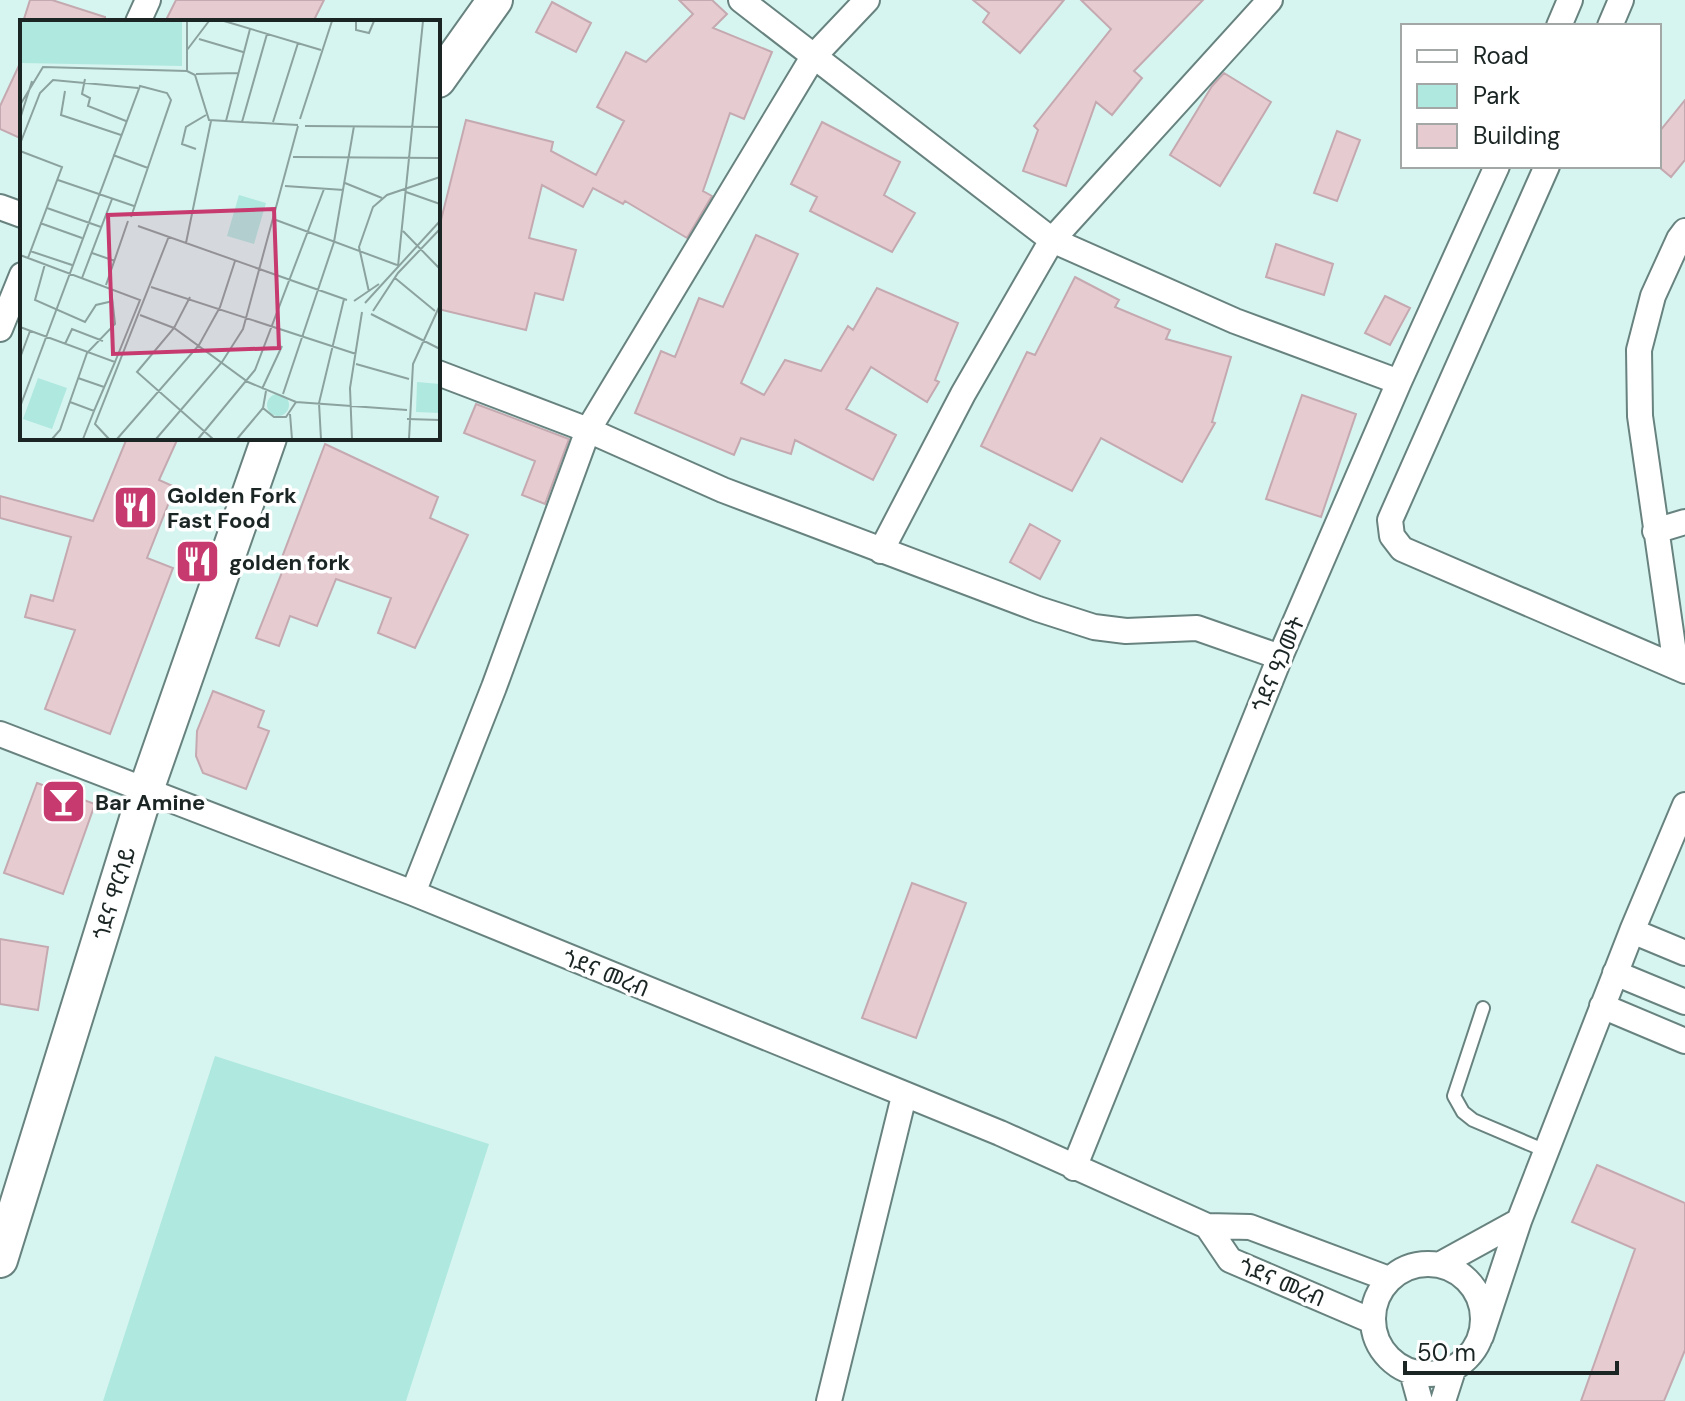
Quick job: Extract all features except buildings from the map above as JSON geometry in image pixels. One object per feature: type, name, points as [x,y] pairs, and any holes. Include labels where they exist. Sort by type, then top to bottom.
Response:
[{"type":"main road","points":[[440,77],[495,0]]},
{"type":"main road","name":"ጎደና ዋርሳይ","points":[[0,1260],[146,790],[268,440]]},
{"type":"street","points":[[139,20],[148,0]]},
{"type":"street","points":[[741,0],[1052,240],[1235,321],[1399,382]]},
{"type":"street","points":[[413,893],[494,687],[588,430],[813,57],[867,0]]},
{"type":"street","points":[[881,551],[963,394],[1052,240],[1270,0]]},
{"type":"street","points":[[1560,24],[1570,0]]},
{"type":"street","points":[[1611,24],[1621,0]]},
{"type":"street","name":"ጎደና ዓጋመት","points":[[1074,1168],[1280,657],[1496,168]]},
{"type":"street","points":[[1546,168],[1390,520],[1392,536],[1402,549],[1680,669]]},
{"type":"street","points":[[0,207],[20,214]]},
{"type":"street","points":[[1680,669],[1655,531],[1640,416],[1639,350],[1653,296],[1685,231]]},
{"type":"street","points":[[0,329],[20,280]]},
{"type":"street","points":[[440,374],[588,430],[723,490],[881,551],[1094,627],[1126,631],[1197,628],[1280,657]]},
{"type":"street","points":[[1655,531],[1685,522]]},
{"type":"street","name":"ጎደና መረብ","points":[[0,734],[413,893],[1000,1133],[1207,1226],[1250,1227],[1389,1279]]},
{"type":"street","points":[[1443,1401],[1453,1370],[1475,1349],[1481,1336],[1519,1221],[1615,973],[1685,805]]},
{"type":"street","points":[[1632,931],[1685,953]]},
{"type":"street","points":[[1615,973],[1685,1002]]},
{"type":"street","points":[[1602,1006],[1685,1041]]},
{"type":"street","points":[[829,1401],[904,1096]]},
{"type":"street","points":[[1439,1265],[1519,1221]]},
{"type":"street","name":"ጎደና መረብ","points":[[1207,1226],[1230,1260],[1372,1321]]},
{"type":"street","points":[[1304,1292],[1320,1254]]},
{"type":"street","points":[[1453,1370],[1426,1374],[1412,1372],[1385,1355],[1376,1341],[1372,1321],[1378,1293],[1389,1279],[1404,1269],[1421,1264],[1439,1265],[1456,1271],[1470,1283],[1480,1300],[1484,1318],[1481,1336]]},
{"type":"street","points":[[1412,1372],[1420,1401]]},
{"type":"lane","points":[[1483,1008],[1454,1096],[1463,1112],[1473,1120],[1546,1151]]},
{"type":"green space","points":[[215,1056],[489,1144],[406,1401],[103,1401]]},
{"type":"place","name":"Golden Fork Fast Food","points":[[136,508]]},
{"type":"place","name":"golden fork","points":[[198,562]]},
{"type":"place","name":"Bar Amine","points":[[64,802]]}]
